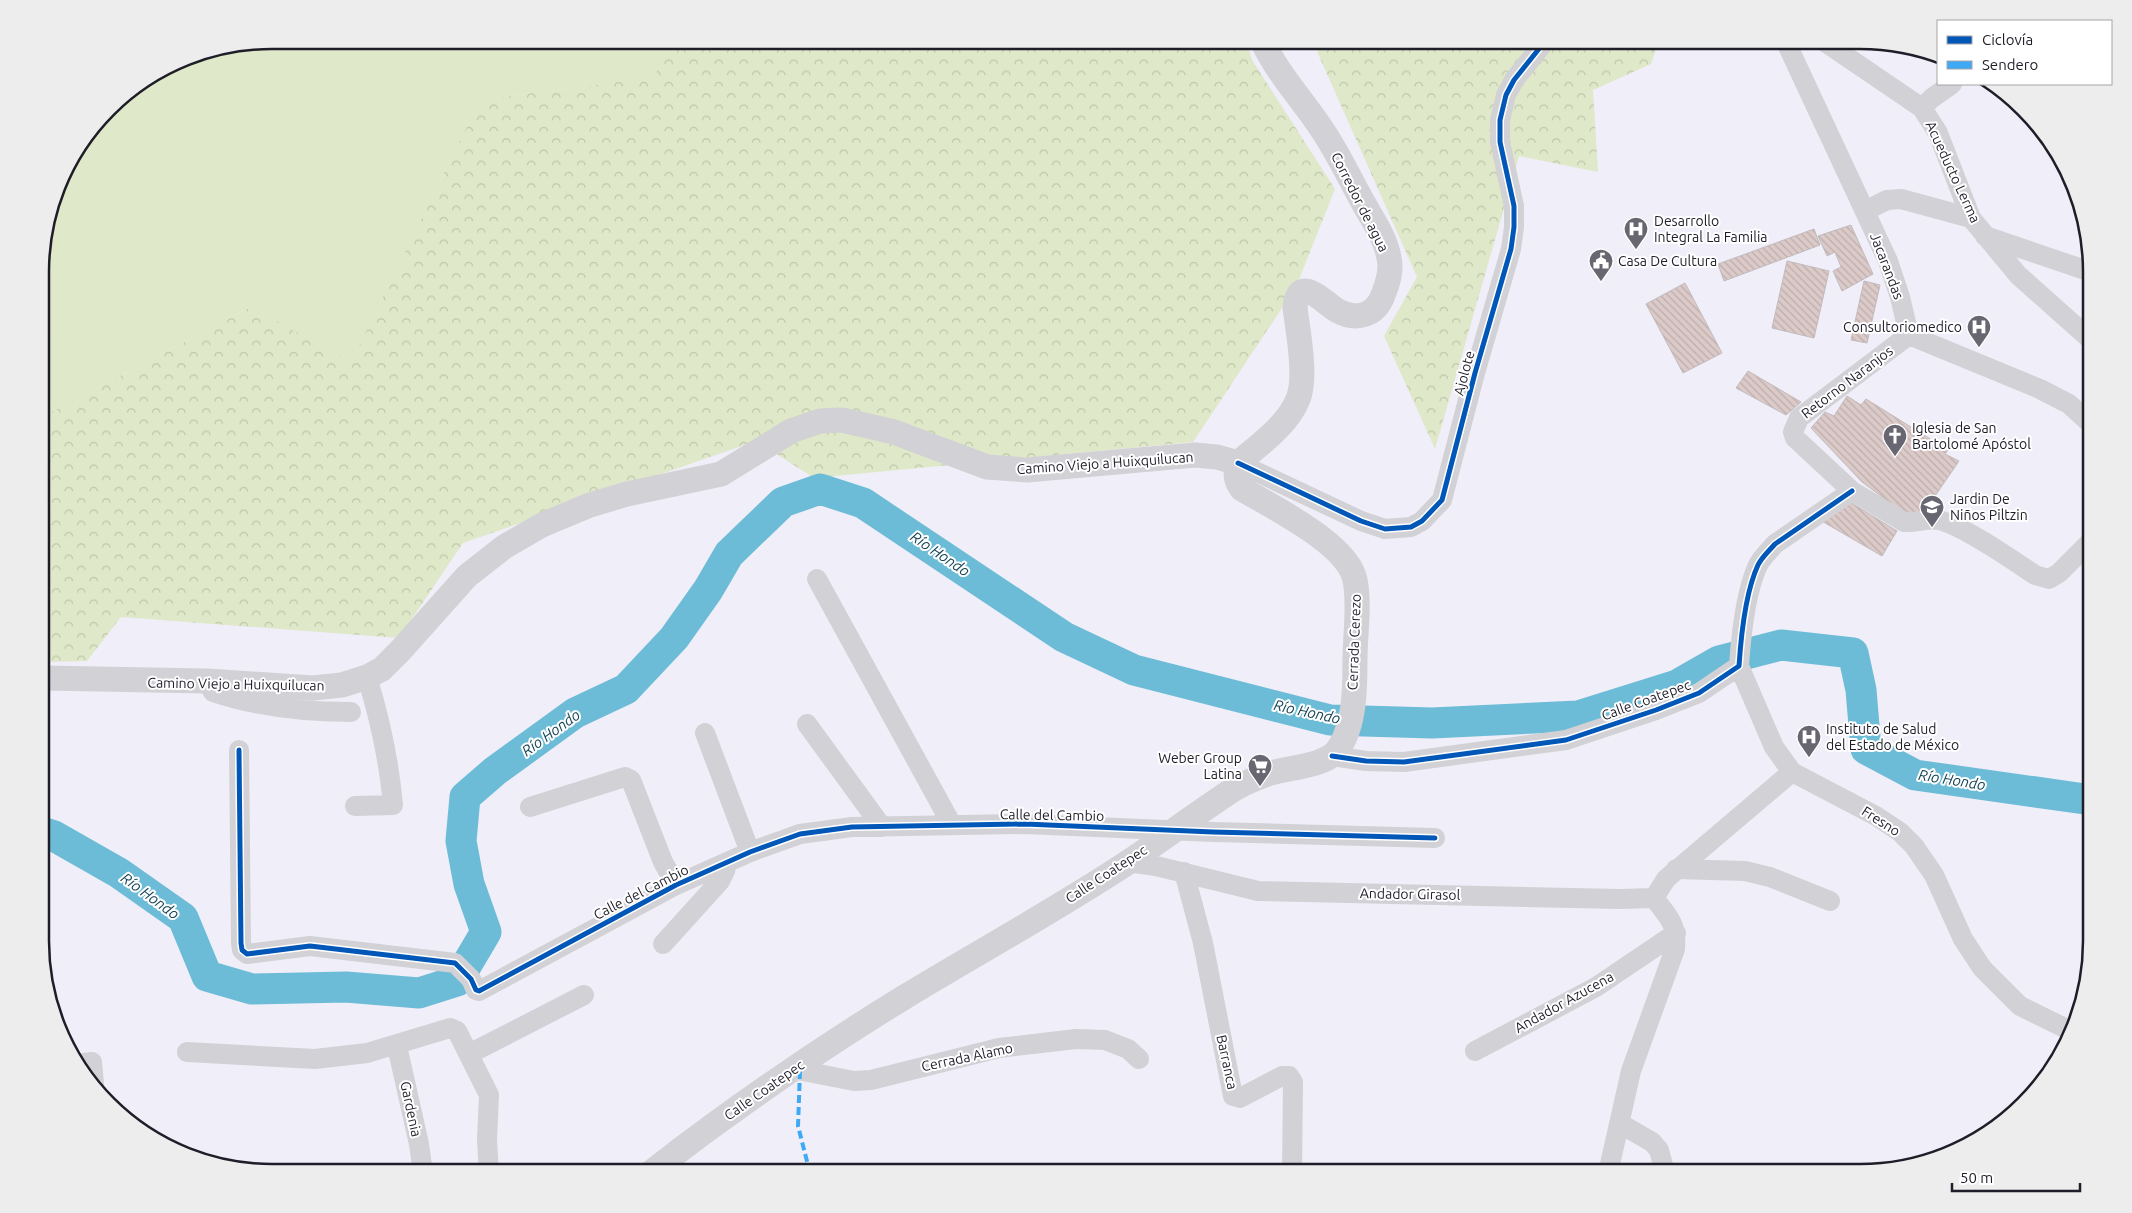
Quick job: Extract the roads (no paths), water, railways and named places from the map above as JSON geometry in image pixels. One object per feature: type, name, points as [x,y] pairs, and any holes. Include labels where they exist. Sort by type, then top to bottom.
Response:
[{"type":"main road","name":"Corredor de agua","points":[[1238,463],[1278,427],[1299,399],[1302,380],[1295,308],[1296,299],[1299,294],[1305,291],[1317,294],[1338,311],[1353,316],[1364,316],[1375,310],[1390,277],[1390,258],[1378,230],[1322,129],[1279,73],[1267,49]]},
{"type":"main road","name":"Camino Viejo a Huixquilucan","points":[[49,678],[207,681],[313,688],[342,685],[367,677],[382,669],[400,651],[466,576],[504,547],[542,524],[590,505],[628,494],[721,474],[791,431],[820,421],[842,420],[894,432],[987,467],[1004,470],[1027,470],[1195,455],[1217,457],[1238,463]]},
{"type":"main road","name":"Cerrada Cerezo","points":[[1238,463],[1236,477],[1242,488],[1330,544],[1344,559],[1354,577],[1356,606],[1355,681],[1350,715],[1338,747]]},
{"type":"main road","name":"Calle Coatepec","points":[[662,1164],[793,1069],[900,1000],[1128,862],[1234,789],[1270,774],[1318,762],[1338,747]]},
{"type":"street","name":"Ajolote","points":[[1238,463],[1361,521],[1385,529],[1410,527],[1422,521],[1442,500],[1475,373],[1511,249],[1514,206],[1500,142],[1500,120],[1506,95],[1514,80],[1539,49]]},
{"type":"street","name":"Jacarandas","points":[[1789,49],[1888,261],[1900,297],[1909,335]]},
{"type":"street","name":"Acueducto Lerma","points":[[1835,49],[1922,108],[1938,133],[1971,218],[2018,275],[2083,332]]},
{"type":"street","points":[[1922,108],[1932,98],[1951,85]]},
{"type":"street","points":[[1864,212],[1887,200],[1901,199],[1971,218]]},
{"type":"street","points":[[1985,236],[2083,269]]},
{"type":"street","points":[[1909,335],[2040,389],[2069,404],[2083,416]]},
{"type":"street","name":"Retorno Naranjos","points":[[1909,335],[1799,418],[1793,432],[1795,438],[1852,490],[1904,522],[1930,519],[1951,524],[2035,575],[2048,579],[2059,573],[2083,550]]},
{"type":"street","points":[[1610,1164],[1631,1070],[1674,949],[1676,933],[1670,920],[1654,898],[1666,878],[1792,772],[1774,747],[1739,662],[1750,591],[1758,565],[1764,555],[1775,544],[1852,490]]},
{"type":"street","points":[[816,579],[952,825]]},
{"type":"street","name":"Calle Coatepec","points":[[1338,747],[1366,761],[1404,762],[1566,740],[1656,710],[1699,693],[1739,662]]},
{"type":"street","points":[[355,806],[393,805],[390,772],[377,711],[367,677]]},
{"type":"street","points":[[207,681],[214,692],[241,702],[309,712],[351,712]]},
{"type":"street","points":[[807,724],[882,827]]},
{"type":"street","points":[[705,733],[750,852]]},
{"type":"street","name":"Calle del Cambio","points":[[238,750],[240,942],[242,950],[247,954],[310,946],[455,963],[471,979],[474,988],[479,990],[676,885],[750,852],[800,834],[852,827],[1025,824],[1434,838]]},
{"type":"street","name":"Fresno","points":[[1792,772],[1876,816],[1900,832],[1914,846],[1934,875],[1963,939],[1982,968],[2020,1006],[2065,1028]]},
{"type":"street","points":[[530,807],[625,777],[631,780],[663,862],[676,885]]},
{"type":"street","points":[[663,944],[720,881],[725,871],[726,862]]},
{"type":"street","name":"Andador Girasol","points":[[1128,862],[1184,872],[1258,891],[1600,899],[1654,898]]},
{"type":"street","points":[[1676,869],[1744,871],[1770,877],[1830,901]]},
{"type":"street","name":"Barranca","points":[[1184,872],[1203,943],[1234,1096],[1240,1098],[1282,1076],[1289,1076],[1294,1082],[1292,1164]]},
{"type":"street","name":"Andador Azucena","points":[[1475,1052],[1596,987],[1676,933]]},
{"type":"street","points":[[469,1054],[584,995]]},
{"type":"street","points":[[187,1052],[315,1059],[367,1054],[450,1028],[457,1030],[489,1095],[489,1164]]},
{"type":"street","name":"Cerrada Alamo","points":[[793,1069],[854,1081],[871,1080],[999,1048],[1076,1039],[1105,1040],[1128,1049],[1139,1059]]},
{"type":"street","name":"Gardenia","points":[[397,1046],[422,1164]]},
{"type":"street","points":[[85,1063],[92,1062],[93,1075]]},
{"type":"street","points":[[1619,1123],[1652,1142],[1659,1150],[1663,1164]]},
{"type":"waterway","name":"Río Hondo","points":[[49,834],[119,873],[183,918],[207,976],[252,989],[346,987],[419,993],[457,981],[486,932],[469,884],[461,841],[465,797],[495,771],[575,713],[626,689],[674,638],[708,590],[729,554],[783,502],[820,489],[863,503],[1064,637],[1134,670],[1330,720],[1432,723],[1578,716],[1677,685],[1719,661],[1781,645],[1853,653],[1861,690],[1866,749],[1915,775],[2083,799]]},
{"type":"place","name":"Desarrollo Integral La Familia","points":[[1636,250]]},
{"type":"place","name":"Casa De Cultura","points":[[1601,282]]},
{"type":"place","name":"Consultoriomedico","points":[[1979,348]]},
{"type":"place","name":"Iglesia de San Bartolomé Apóstol","points":[[1895,457]]},
{"type":"place","name":"Jardin De Niños Piltzin","points":[[1932,528]]},
{"type":"place","name":"Instituto de Salud del Estado de México","points":[[1809,758]]},
{"type":"place","name":"Weber Group Latina","points":[[1260,787]]}]
